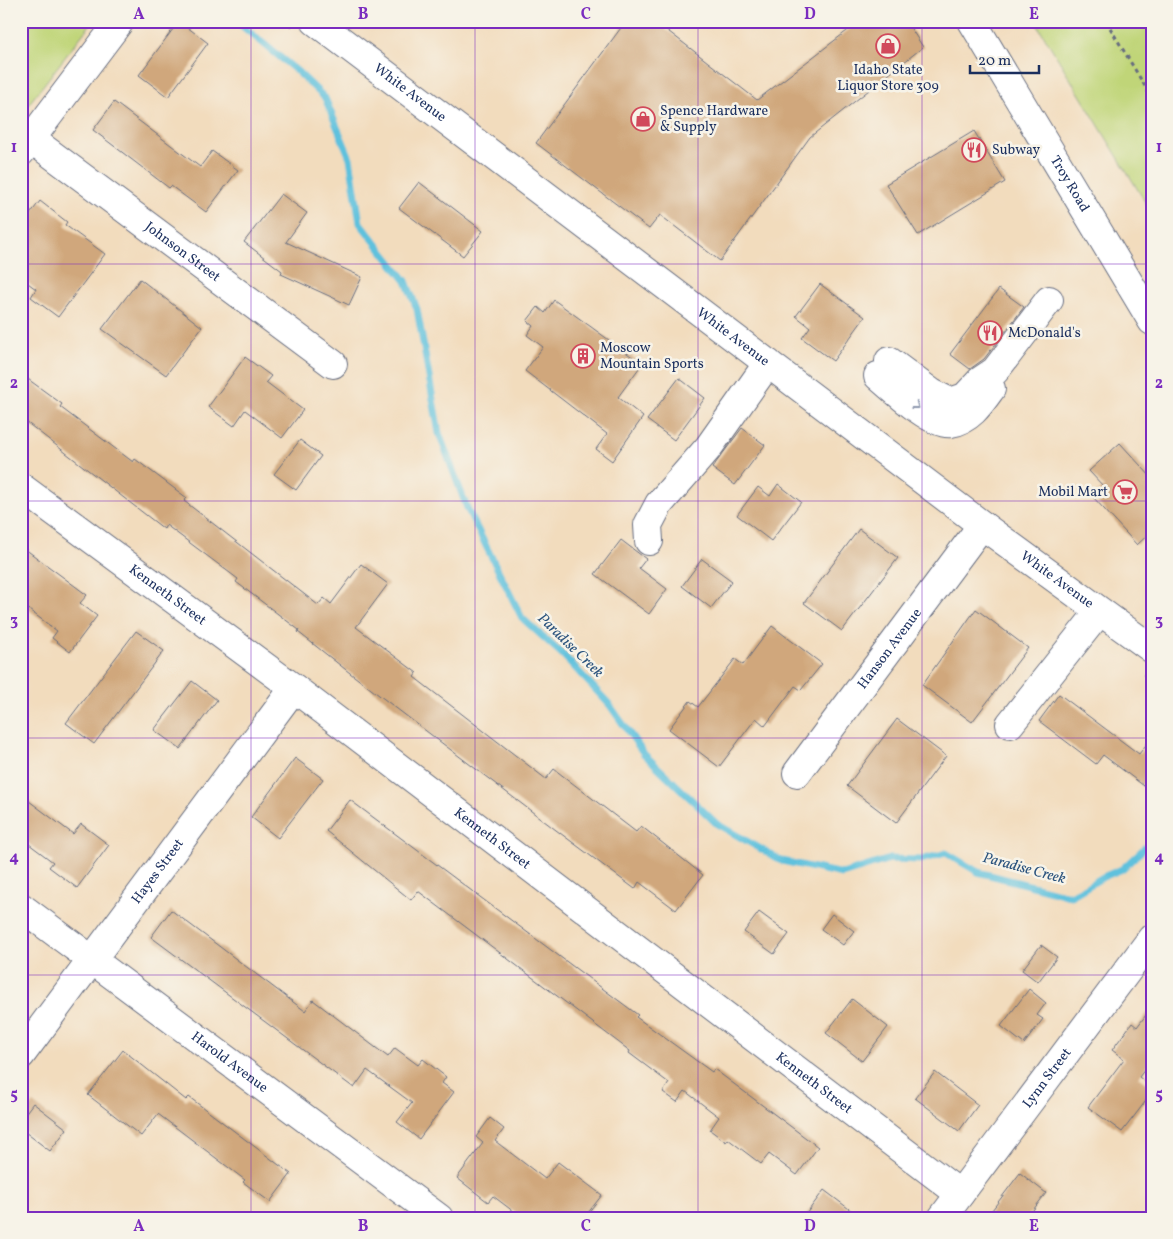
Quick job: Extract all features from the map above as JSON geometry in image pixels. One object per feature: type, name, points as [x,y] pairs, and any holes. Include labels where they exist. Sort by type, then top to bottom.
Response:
[{"type":"street","points":[[26,146],[120,21]]},
{"type":"street","name":"White Avenue","points":[[315,21],[982,525],[1152,649]]},
{"type":"street","name":"Troy Road","points":[[972,21],[1152,321]]},
{"type":"street","name":"Johnson Street","points":[[26,146],[333,364]]},
{"type":"street","points":[[883,368],[932,418],[949,424],[966,417],[980,404],[993,386],[995,371],[1049,300]]},
{"type":"street","points":[[649,540],[648,525],[659,504],[708,448],[768,363]]},
{"type":"street","name":"Kenneth Street","points":[[21,487],[294,688],[960,1194]]},
{"type":"street","name":"Hanson Avenue","points":[[797,773],[982,525]]},
{"type":"street","points":[[1010,724],[1099,612]]},
{"type":"street","name":"Hayes Street","points":[[21,1055],[294,688]]},
{"type":"street","name":"Harold Avenue","points":[[21,907],[439,1218]]},
{"type":"street","name":"Lynn Street","points":[[942,1218],[1152,938]]},
{"type":"path","points":[[1106,21],[1152,98]]},
{"type":"green space","points":[[21,21],[93,21],[21,114]]},
{"type":"green space","points":[[1035,21],[1152,21],[1152,213]]},
{"type":"building","points":[[179,21],[208,43],[168,97],[139,75]]},
{"type":"building","points":[[626,21],[655,21],[757,100],[860,21],[906,21],[923,47],[810,137],[720,261],[660,215],[649,229],[536,143]]},
{"type":"building","points":[[114,102],[200,167],[212,151],[238,170],[206,212],[171,186],[169,188],[93,130]]},
{"type":"building","points":[[974,131],[1005,182],[918,235],[886,184]]},
{"type":"building","points":[[419,182],[483,231],[463,256],[399,208]]},
{"type":"building","points":[[281,194],[307,213],[286,242],[362,277],[349,305],[281,274],[282,271],[244,242]]},
{"type":"building","points":[[40,201],[67,222],[65,225],[105,254],[58,317],[31,297],[36,289],[21,278],[21,226]]},
{"type":"building","points":[[140,279],[202,327],[166,375],[102,329]]},
{"type":"building","points":[[820,284],[865,317],[833,361],[802,338],[810,327],[796,316]]},
{"type":"building","name":"McDonald's","points":[[999,289],[1024,307],[984,359],[970,369],[950,354]]},
{"type":"building","name":"Moscow Mountain Sports","points":[[554,300],[642,364],[618,397],[643,417],[612,461],[596,449],[607,434],[525,371],[543,347],[527,335],[533,326],[527,321],[538,307],[545,313]]},
{"type":"building","points":[[245,357],[271,376],[266,382],[303,410],[282,438],[245,410],[234,426],[208,407]]},
{"type":"building","points":[[21,374],[62,404],[60,407],[133,462],[135,459],[187,498],[184,501],[318,605],[324,598],[331,604],[361,564],[388,584],[356,627],[417,673],[414,677],[546,779],[554,769],[636,832],[641,826],[703,875],[676,910],[639,882],[635,889],[556,830],[298,632],[299,630],[236,582],[238,579],[166,525],[164,529],[21,418]]},
{"type":"building","points":[[679,378],[705,398],[674,440],[647,420]]},
{"type":"building","points":[[742,428],[765,445],[735,485],[712,468]]},
{"type":"building","points":[[300,440],[321,456],[296,490],[274,474]]},
{"type":"building","name":"Mobil Mart","points":[[1120,443],[1152,478],[1152,531],[1137,545],[1093,497],[1104,487],[1089,471]]},
{"type":"building","points":[[778,484],[801,502],[771,541],[737,515],[758,487],[770,496]]},
{"type":"building","points":[[859,529],[898,558],[842,631],[804,603]]},
{"type":"building","points":[[621,540],[646,559],[639,568],[667,589],[649,614],[595,574]]},
{"type":"building","points":[[21,546],[87,595],[80,603],[97,616],[70,652],[52,638],[57,631],[21,604]]},
{"type":"building","points":[[702,559],[732,581],[711,608],[682,586]]},
{"type":"building","points":[[976,609],[1028,648],[972,722],[922,685]]},
{"type":"building","points":[[772,626],[822,664],[801,690],[795,686],[765,726],[756,718],[719,767],[669,729],[690,701],[698,707],[735,659],[743,665]]},
{"type":"building","points":[[136,631],[164,651],[94,744],[66,723]]},
{"type":"building","points":[[192,681],[217,700],[180,749],[154,730]]},
{"type":"building","points":[[1059,694],[1139,754],[1152,737],[1152,792],[1103,755],[1096,764],[1039,721]]},
{"type":"building","points":[[897,719],[946,756],[896,823],[847,786]]},
{"type":"building","points":[[295,758],[323,779],[278,838],[251,817]]},
{"type":"building","points":[[21,795],[73,834],[81,824],[109,845],[77,888],[49,867],[53,862],[21,838]]},
{"type":"building","points":[[350,800],[638,1015],[636,1017],[712,1072],[714,1069],[818,1147],[797,1175],[769,1154],[761,1164],[728,1139],[726,1142],[710,1130],[719,1117],[685,1091],[677,1102],[663,1092],[669,1083],[629,1053],[630,1051],[418,891],[411,900],[326,831]]},
{"type":"building","points":[[171,910],[305,1011],[313,1000],[388,1057],[395,1048],[418,1065],[423,1059],[446,1077],[442,1083],[454,1092],[419,1139],[397,1122],[412,1103],[367,1070],[354,1088],[151,937]]},
{"type":"building","points":[[759,912],[789,934],[774,954],[744,932]]},
{"type":"building","points":[[832,914],[854,931],[843,945],[821,929]]},
{"type":"building","points":[[1041,945],[1057,957],[1038,982],[1022,970]]},
{"type":"building","points":[[1029,989],[1046,1003],[1037,1015],[1043,1019],[1024,1044],[1001,1026]]},
{"type":"building","points":[[852,999],[888,1027],[862,1061],[826,1033]]},
{"type":"building","points":[[1152,1007],[1152,1060],[1139,1077],[1152,1087],[1152,1093],[1122,1132],[1088,1107],[1124,1059],[1112,1050],[1132,1023],[1137,1027]]},
{"type":"building","points":[[123,1050],[186,1100],[189,1097],[291,1174],[270,1202],[243,1182],[245,1180],[158,1114],[141,1136],[88,1095]]},
{"type":"building","points":[[935,1072],[978,1105],[959,1131],[915,1098]]},
{"type":"building","points":[[33,1103],[67,1129],[50,1151],[21,1129],[21,1119]]},
{"type":"building","points":[[490,1118],[504,1129],[495,1141],[545,1179],[558,1162],[602,1195],[584,1218],[522,1218],[493,1196],[488,1202],[457,1178],[483,1143],[476,1137]]},
{"type":"building","points":[[1020,1173],[1046,1193],[1027,1218],[986,1218]]},
{"type":"building","points":[[824,1190],[861,1218],[803,1218]]},
{"type":"waterway","name":"Paradise Creek","points":[[236,21],[298,72],[325,98],[350,158],[360,223],[406,281],[417,309],[439,433],[467,508],[522,618],[564,656],[609,704],[644,754],[717,824],[782,861],[842,874],[890,859],[921,860],[946,853],[978,872],[1071,896],[1103,877],[1122,869],[1152,841]]},
{"type":"place","name":"Idaho State Liquor Store 309","points":[[888,46]]},
{"type":"place","name":"Spence Hardware & Supply","points":[[643,119]]},
{"type":"place","name":"Subway","points":[[974,150]]},
{"type":"place","name":"McDonald's","points":[[990,333]]},
{"type":"place","name":"Moscow Mountain Sports","points":[[583,356]]},
{"type":"place","name":"Mobil Mart","points":[[1125,492]]}]
